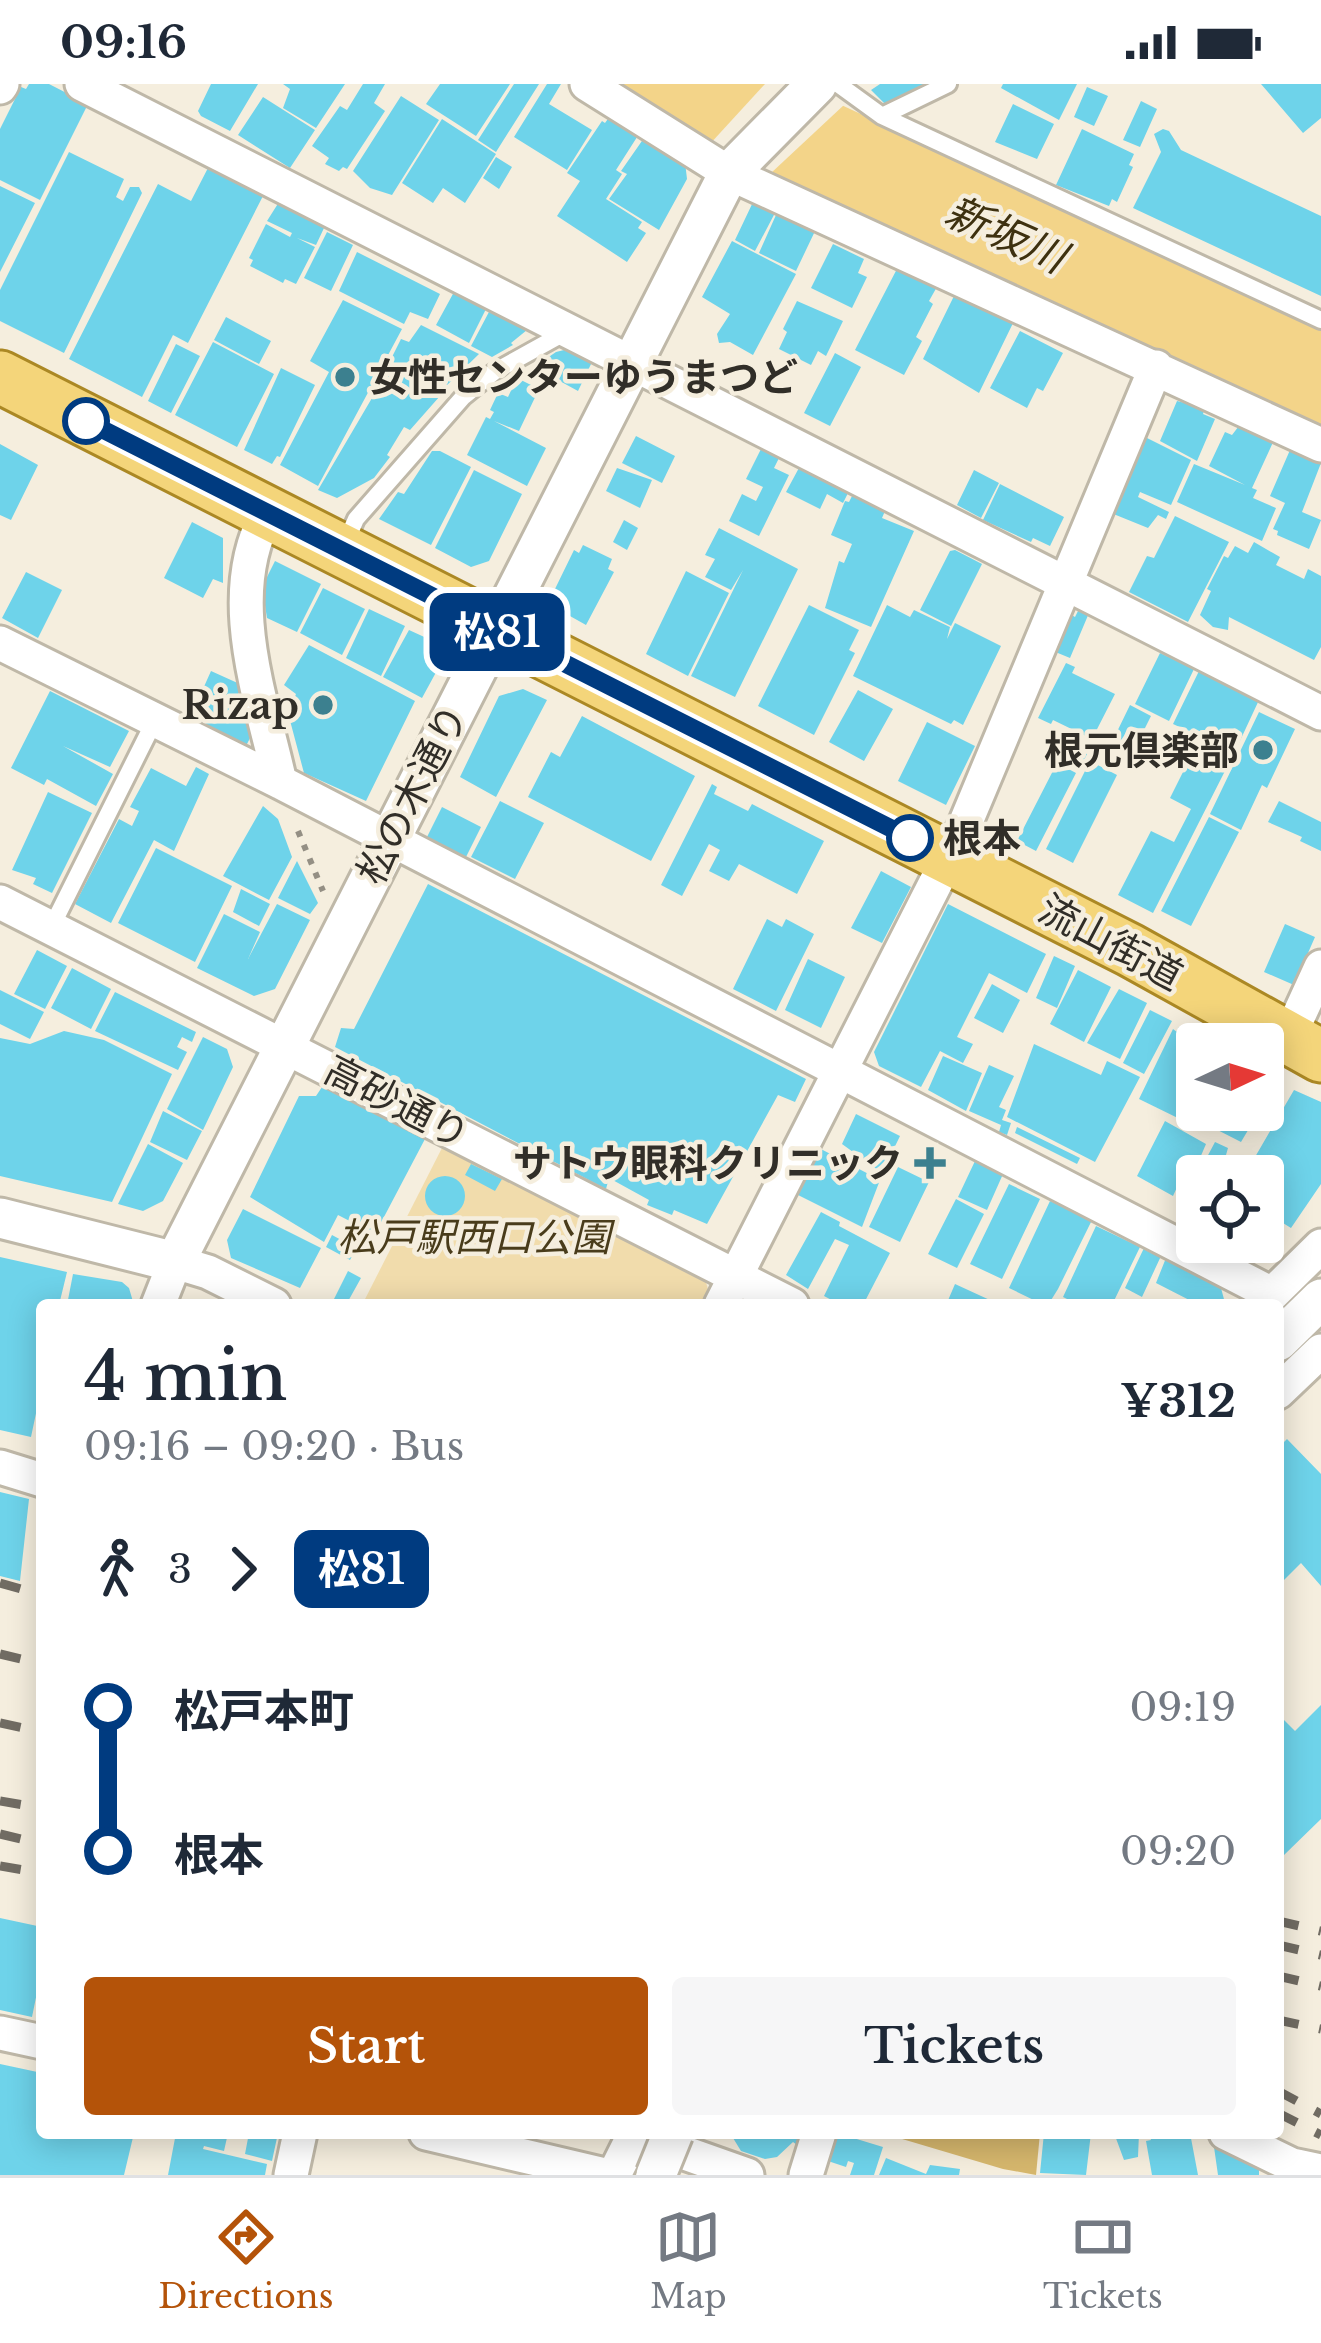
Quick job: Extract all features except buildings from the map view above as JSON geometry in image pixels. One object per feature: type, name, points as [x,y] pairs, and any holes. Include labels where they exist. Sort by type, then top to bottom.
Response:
[{"type":"main road","name":"流山街道","points":[[0,376],[496,632],[949,857],[1305,1046]]},
{"type":"street","points":[[82,84],[1321,713]]},
{"type":"street","points":[[587,84],[734,166],[1321,445]]},
{"type":"street","name":"松の木通り","points":[[160,1299],[388,838],[734,166],[822,86]]},
{"type":"street","points":[[729,1291],[949,857],[1156,367]]},
{"type":"street","points":[[267,514],[253,539],[245,576],[253,653],[280,782]]},
{"type":"street","points":[[0,644],[840,1070],[1266,1299],[1321,1246]]},
{"type":"street","name":"高砂通り","points":[[0,902],[286,1045],[729,1291],[765,1299]]},
{"type":"street","points":[[1305,1046],[1321,967]]},
{"type":"street","points":[[0,1218],[208,1272],[262,1299]]},
{"type":"street","points":[[1284,1335],[1321,1299]]},
{"type":"street","points":[[1284,1385],[1321,1351]]},
{"type":"street","points":[[0,1467],[36,1478]]},
{"type":"street","points":[[0,2032],[36,2041]]},
{"type":"street","points":[[291,2175],[299,2139]]},
{"type":"street","points":[[452,2139],[609,2175],[632,2139]]},
{"type":"street","points":[[644,2139],[747,2175]]},
{"type":"street","points":[[806,2175],[817,2139]]},
{"type":"street","points":[[1238,2139],[1292,2165],[1321,2172]]},
{"type":"street","points":[[656,2175],[689,2156]]},
{"type":"lane","points":[[882,116],[948,84]]},
{"type":"lane","points":[[822,86],[1321,320]]},
{"type":"lane","points":[[341,553],[356,519],[463,398],[494,372],[566,332]]},
{"type":"lane","points":[[51,928],[154,722]]},
{"type":"path","points":[[280,782],[327,899]]},
{"type":"green space","name":"松戸駅西口公園","points":[[444,1144],[704,1275],[709,1293],[706,1299],[365,1299]]},
{"type":"shaded area","points":[[902,2139],[1039,2139],[1036,2175]]},
{"type":"water","name":"新坂川","points":[[617,84],[796,84],[1321,327],[1321,425],[710,144]]},
{"type":"pier","points":[[765,84],[800,84],[845,104],[770,174],[709,145]]},
{"type":"railway","points":[[0,1583],[36,1593]]},
{"type":"railway","points":[[0,1654],[36,1663]]},
{"type":"railway","points":[[0,1723],[36,1731]]},
{"type":"railway","points":[[0,1801],[36,1807]]},
{"type":"railway","points":[[0,1834],[36,1843]]},
{"type":"railway","points":[[0,1866],[36,1872]]},
{"type":"railway","points":[[1284,1922],[1321,1931]]},
{"type":"railway","points":[[1284,1946],[1321,1955]]},
{"type":"railway","points":[[1284,1977],[1321,1986]]},
{"type":"railway","points":[[1284,2021],[1321,2029]]},
{"type":"railway","points":[[1284,2094],[1321,2114]]},
{"type":"railway","points":[[1284,2116],[1321,2135]]},
{"type":"bus line","name":"松81","points":[[86,421],[910,838]]},
{"type":"place","name":"女性センターゆうまつど","points":[[345,377]]},
{"type":"place","name":"Rizap","points":[[323,705]]},
{"type":"place","name":"根元倶楽部","points":[[1263,750]]},
{"type":"place","name":"根本","points":[[910,838]]},
{"type":"place","name":"サトウ眼科クリニック","points":[[930,1163]]}]
